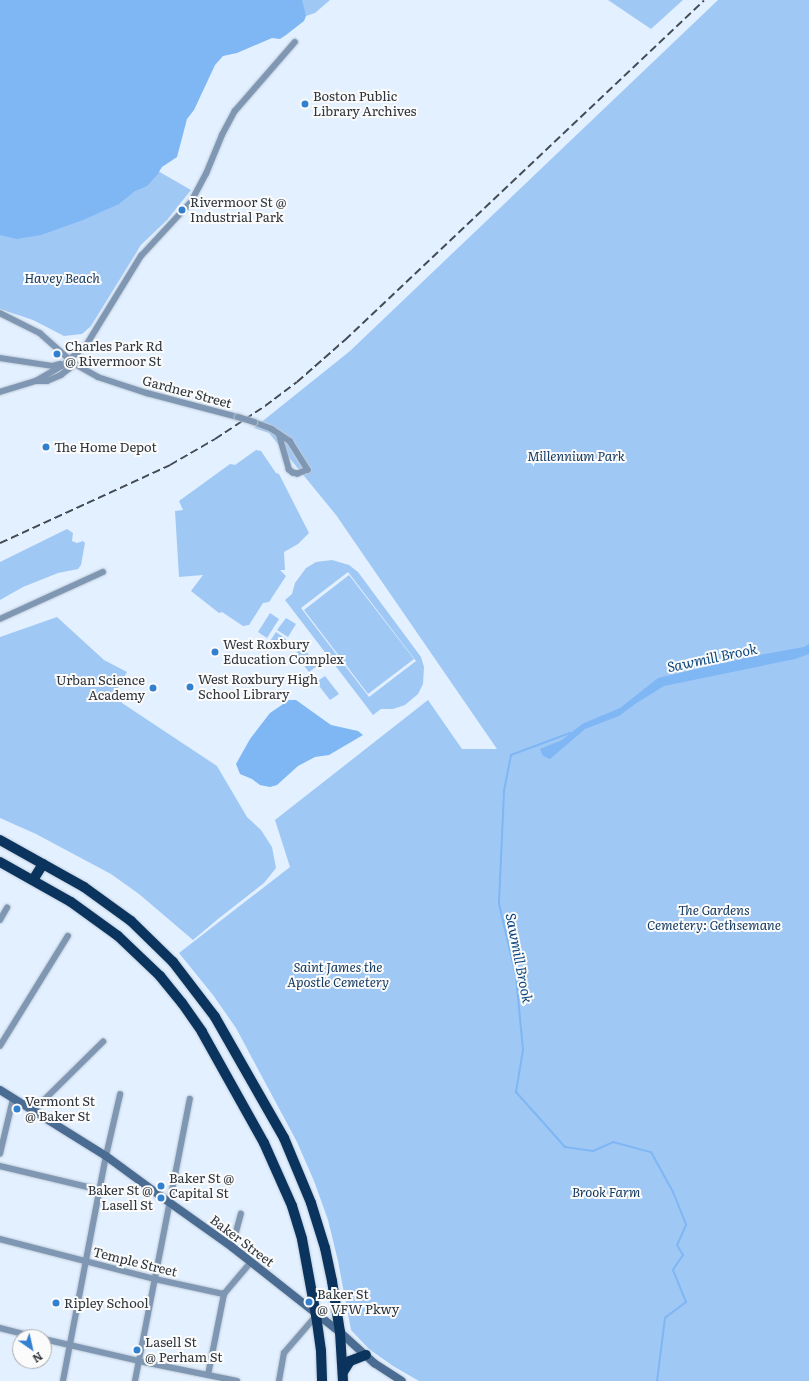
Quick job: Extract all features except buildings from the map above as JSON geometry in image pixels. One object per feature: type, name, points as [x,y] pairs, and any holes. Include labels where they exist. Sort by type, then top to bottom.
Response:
[{"type":"highway","points":[[0,840],[93,893],[140,929],[180,971],[221,1026],[278,1128],[303,1181],[326,1253],[340,1332],[343,1376]]},
{"type":"highway","points":[[0,862],[81,908],[127,943],[160,976],[195,1022],[259,1132],[284,1184],[300,1234],[316,1315],[321,1350],[322,1381]]},
{"type":"highway","points":[[33,880],[42,864]]},
{"type":"highway","points":[[343,1376],[350,1361],[366,1355]]},
{"type":"street","points":[[0,392],[36,381],[62,366],[87,344],[141,256],[191,202],[206,174],[222,135],[235,111],[295,42]]},
{"type":"street","name":"Gardner Street","points":[[0,312],[40,333],[75,364],[98,377],[147,393],[238,417],[272,429],[290,441],[308,470],[298,474],[292,473],[289,470],[279,435]]},
{"type":"street","points":[[0,358],[53,366],[70,359]]},
{"type":"street","points":[[36,381],[44,382],[61,375],[75,364]]},
{"type":"street","points":[[0,619],[103,572]]},
{"type":"street","points":[[0,920],[7,908]]},
{"type":"street","points":[[0,1046],[68,936]]},
{"type":"street","points":[[34,1110],[103,1042]]},
{"type":"street","name":"Baker Street","points":[[0,1090],[106,1156],[232,1247],[316,1315],[340,1332],[385,1371],[402,1381]]},
{"type":"street","points":[[63,1381],[101,1190],[106,1156],[120,1095]]},
{"type":"street","points":[[0,1153],[13,1099]]},
{"type":"street","points":[[135,1381],[190,1099]]},
{"type":"street","points":[[0,1166],[101,1190]]},
{"type":"street","points":[[232,1247],[241,1214]]},
{"type":"street","name":"Temple Street","points":[[0,1239],[155,1279],[224,1294]]},
{"type":"street","points":[[208,1375],[224,1294],[251,1262]]},
{"type":"street","points":[[279,1381],[284,1353],[316,1315]]},
{"type":"street","points":[[0,1328],[12,1331]]},
{"type":"street","points":[[52,1341],[139,1361],[237,1381]]},
{"type":"green space","points":[[290,0],[330,0],[315,13],[306,16]]},
{"type":"green space","points":[[608,0],[683,0],[651,29]]},
{"type":"green space","points":[[718,0],[809,0],[809,1381],[419,1381],[393,1366],[369,1349],[351,1330],[338,1261],[328,1220],[314,1181],[297,1142],[236,1028],[213,995],[179,953],[290,867],[275,820],[428,700],[462,749],[497,749],[336,515],[269,433],[254,428],[350,351]]},
{"type":"green space","name":"Havey Beach","points":[[158,171],[191,190],[167,220],[141,245],[91,326],[82,334],[64,336],[33,320],[0,309],[0,235]]},
{"type":"green space","points":[[256,450],[261,451],[276,473],[279,474],[309,533],[298,544],[284,552],[285,570],[280,570],[286,576],[269,602],[263,603],[249,625],[243,626],[222,612],[219,613],[191,591],[203,575],[179,577],[175,511],[183,510],[179,501],[230,464],[235,465]]},
{"type":"green space","points":[[67,529],[73,533],[72,541],[77,543],[83,541],[85,543],[81,565],[78,569],[58,573],[23,587],[0,600],[0,562]]},
{"type":"green space","points":[[332,560],[349,565],[358,572],[421,657],[424,667],[423,684],[418,694],[405,705],[393,709],[381,709],[373,715],[285,600],[292,594],[295,583],[306,568],[316,562]],"holes":[[[348,572],[416,661],[369,697],[301,608]]]},
{"type":"green space","points":[[349,575],[414,659],[368,694],[304,610]]},
{"type":"green space","points":[[270,613],[279,619],[267,638],[258,632]]},
{"type":"green space","points":[[57,617],[104,660],[127,672],[118,687],[122,703],[217,766],[247,817],[261,830],[272,847],[276,868],[264,883],[193,940],[139,894],[111,874],[36,834],[0,818],[0,637]]},
{"type":"green space","points":[[286,618],[296,624],[288,637],[277,630]]},
{"type":"green space","points":[[276,632],[286,639],[278,651],[268,644]]},
{"type":"green space","points":[[303,647],[317,666],[309,672],[295,654]]},
{"type":"green space","points":[[325,676],[339,694],[330,700],[316,682]]},
{"type":"shaded area","points":[[0,0],[302,0],[306,16],[304,21],[280,39],[272,38],[237,53],[223,56],[215,65],[194,110],[187,119],[177,157],[162,167],[147,186],[135,191],[119,204],[83,220],[41,235],[17,239],[0,235]]},
{"type":"shaded area","points":[[809,644],[809,654],[795,659],[664,686],[619,716],[585,729],[550,759],[543,756],[540,749],[562,740],[582,724],[620,708],[658,678],[754,656],[804,647]]},
{"type":"shaded area","points":[[289,700],[296,700],[331,725],[358,731],[363,735],[329,755],[315,757],[298,766],[277,785],[270,787],[260,785],[252,779],[240,774],[236,764],[250,739],[270,713]]},
{"type":"waterway","name":"Sawmill Brook","points":[[601,717],[610,714]]},
{"type":"waterway","name":"Sawmill Brook","points":[[570,733],[511,755],[504,792],[499,904],[516,976],[523,1050],[516,1092],[565,1147],[593,1151],[613,1142],[651,1152],[673,1192],[686,1225],[677,1245],[683,1255],[673,1270],[686,1302],[665,1318],[657,1381]]},
{"type":"railway","points":[[0,543],[170,465],[215,439],[265,406],[297,382],[345,340],[704,0]]},
{"type":"place","name":"Boston Public Library Archives","points":[[305,104]]},
{"type":"place","name":"Rivermoor St @ Industrial Park","points":[[182,210]]},
{"type":"place","name":"Charles Park Rd @ Rivermoor St","points":[[57,354]]},
{"type":"place","name":"The Home Depot","points":[[46,447]]},
{"type":"place","name":"West Roxbury Education Complex","points":[[215,652]]},
{"type":"place","name":"West Roxbury High School Library","points":[[190,687]]},
{"type":"place","name":"Urban Science Academy","points":[[153,688]]},
{"type":"place","name":"Vermont St @ Baker St","points":[[17,1109]]},
{"type":"place","name":"Baker St @ Capital St","points":[[161,1186]]},
{"type":"place","name":"Baker St @ Lasell St","points":[[161,1198]]},
{"type":"place","name":"Baker St @ VFW Pkwy","points":[[309,1302]]},
{"type":"place","name":"Ripley School","points":[[56,1303]]},
{"type":"place","name":"Lasell St @ Perham St","points":[[137,1350]]},
{"type":"park label","name":"Millennium Park","points":[[576,456]]},
{"type":"park label","name":"The Gardens Cemetery: Gethsemane","points":[[714,918]]},
{"type":"park label","name":"Saint James the Apostle Cemetery","points":[[338,976]]},
{"type":"park label","name":"Brook Farm","points":[[606,1192]]}]
